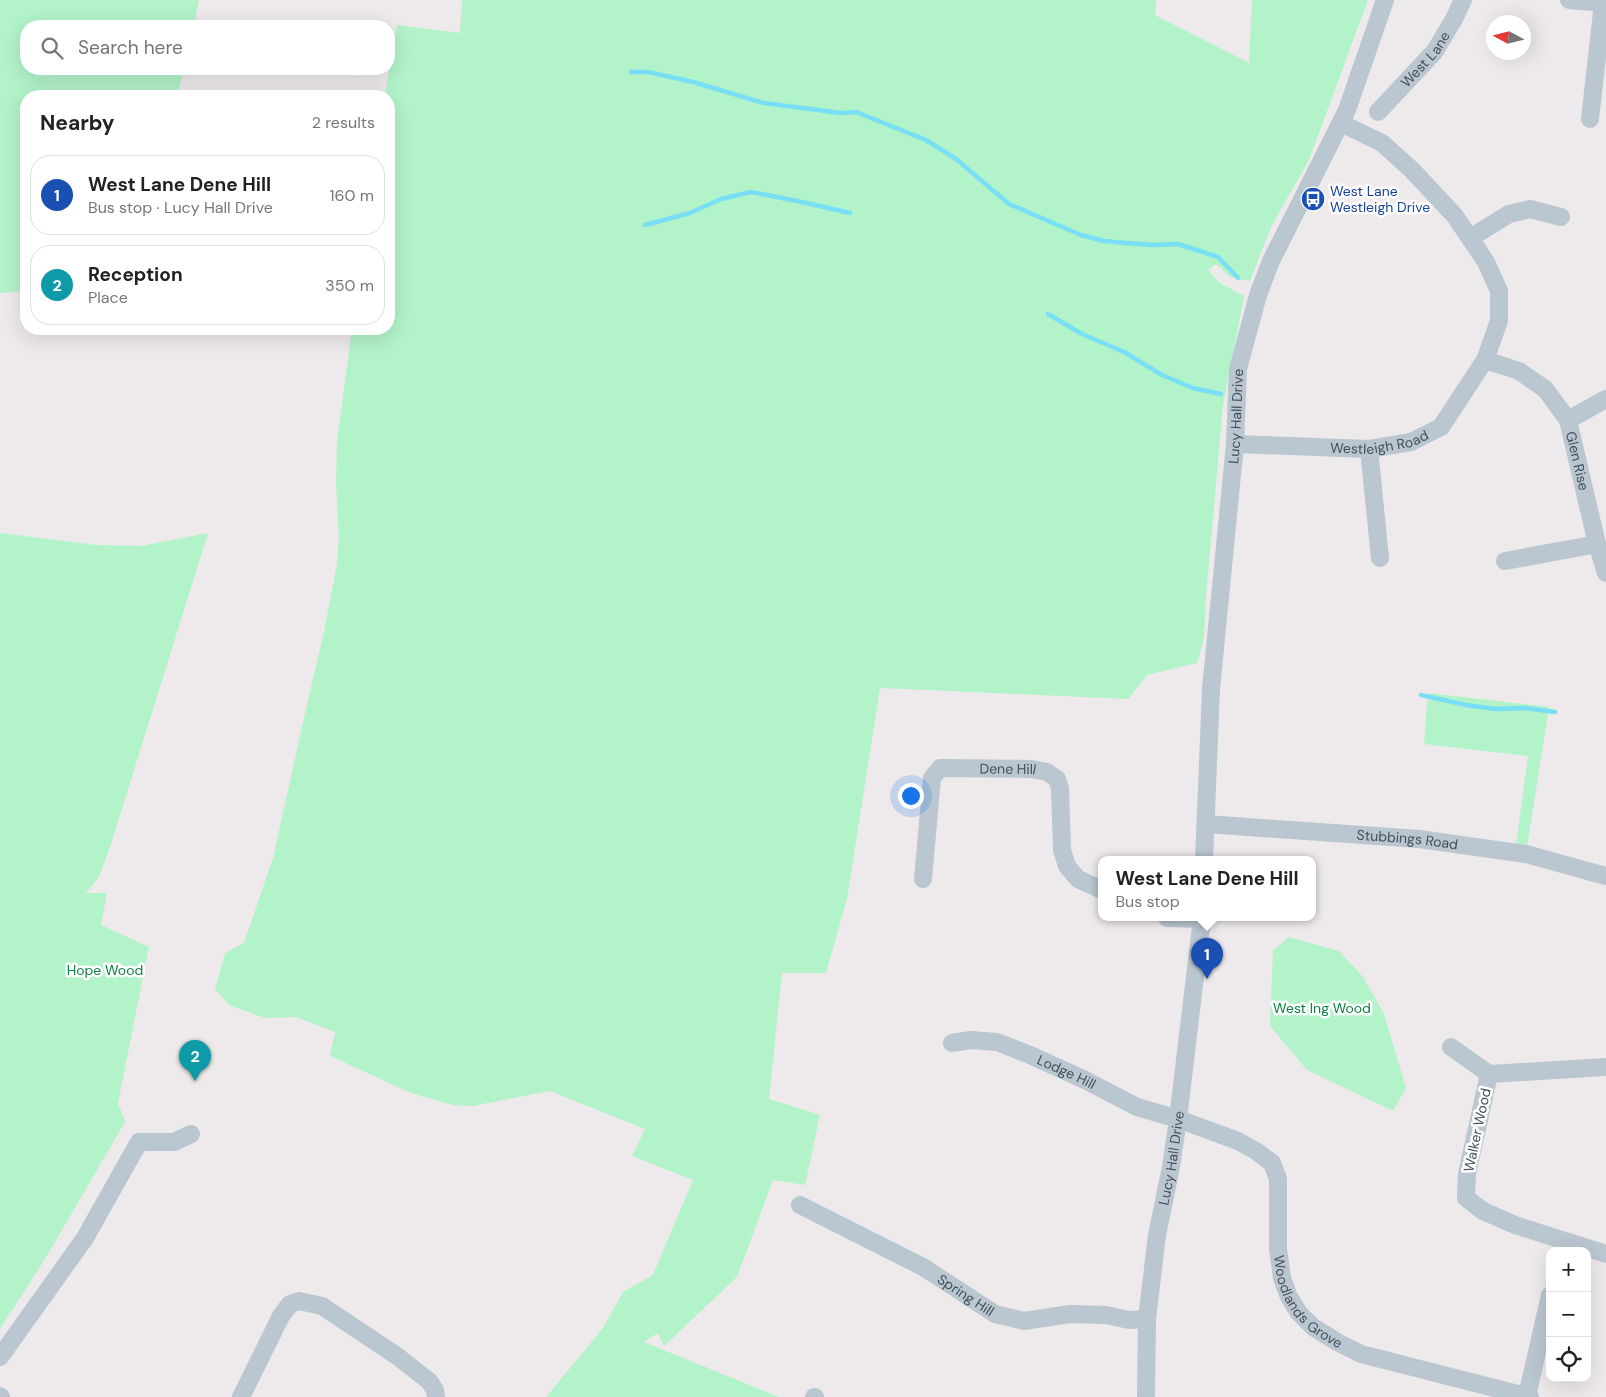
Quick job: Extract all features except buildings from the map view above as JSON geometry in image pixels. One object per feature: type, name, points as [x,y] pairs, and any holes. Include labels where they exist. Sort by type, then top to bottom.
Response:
[{"type":"street","name":"Lucy Hall Drive","points":[[1204,856],[1211,689],[1234,444],[1238,369],[1258,295],[1272,261],[1347,110],[1385,0]]},
{"type":"street","name":"West Lane","points":[[1378,112],[1434,51],[1454,20],[1463,0]]},
{"type":"street","points":[[1570,0],[1604,3],[1590,119]]},
{"type":"street","name":"Westleigh Road","points":[[1234,444],[1368,449],[1412,442],[1441,427],[1485,360],[1499,321],[1500,291],[1486,262],[1455,216],[1412,170],[1382,143],[1341,123]]},
{"type":"street","points":[[1470,238],[1509,214],[1530,209],[1561,217]]},
{"type":"street","name":"Glen Rise","points":[[1485,360],[1518,372],[1545,389],[1568,420],[1597,544],[1606,573]]},
{"type":"street","points":[[1568,420],[1606,400]]},
{"type":"street","points":[[1368,449],[1380,558]]},
{"type":"street","points":[[1505,561],[1597,544]]},
{"type":"street","name":"Dene Hill","points":[[923,879],[932,778],[940,768],[1032,769],[1047,772],[1057,779],[1060,788],[1062,850],[1067,866],[1078,879],[1098,888]]},
{"type":"street","name":"Stubbings Road","points":[[1206,824],[1420,839],[1526,854],[1606,876]]},
{"type":"street","name":"Lucy Hall Drive","points":[[1146,1397],[1147,1319],[1157,1235],[1171,1167],[1178,1119],[1202,921]]},
{"type":"street","name":"Lodge Hill","points":[[952,1043],[971,1040],[997,1042],[1062,1070],[1137,1106],[1178,1119]]},
{"type":"street","points":[[1451,1047],[1489,1074]]},
{"type":"street","name":"Walker Wood","points":[[1606,1067],[1489,1074],[1467,1174],[1466,1198],[1483,1211],[1561,1246],[1606,1254]]},
{"type":"street","name":"Woodlands Grove","points":[[1178,1119],[1238,1142],[1256,1151],[1272,1163],[1278,1180],[1278,1249],[1282,1278],[1289,1297],[1299,1313],[1313,1327],[1361,1354],[1528,1397]]},
{"type":"street","points":[[0,1358],[85,1238],[139,1142],[174,1142],[190,1134]]},
{"type":"street","name":"Spring Hill","points":[[800,1205],[923,1267],[995,1314],[1024,1321],[1070,1314],[1106,1315],[1129,1320],[1147,1319]]},
{"type":"street","points":[[241,1397],[281,1316],[290,1304],[300,1301],[322,1306],[397,1356],[429,1382],[435,1390],[436,1397]]},
{"type":"street","points":[[1528,1397],[1546,1314]]},
{"type":"green space","points":[[0,0],[199,0],[195,20],[20,20],[20,75],[182,75],[179,90],[20,90],[20,291],[0,293]]},
{"type":"green space","points":[[462,0],[1156,0],[1155,15],[1249,63],[1252,0],[1368,0],[1309,160],[1272,225],[1250,281],[1230,277],[1216,264],[1208,270],[1220,283],[1244,296],[1223,405],[1204,638],[1197,663],[1147,675],[1128,699],[880,688],[847,899],[826,973],[782,973],[769,1099],[820,1115],[805,1185],[773,1180],[737,1277],[664,1346],[658,1333],[644,1342],[779,1397],[546,1397],[603,1328],[623,1292],[653,1275],[693,1180],[632,1156],[645,1129],[550,1091],[472,1106],[453,1105],[411,1093],[330,1056],[335,1032],[296,1017],[265,1018],[229,1005],[215,989],[225,953],[244,943],[273,858],[324,632],[337,564],[339,537],[336,484],[337,441],[351,335],[395,335],[395,90],[386,90],[389,75],[395,75],[395,37],[397,25],[460,33]]},
{"type":"green space","name":"Hope Wood","points":[[0,533],[96,545],[141,546],[208,533],[110,847],[99,877],[86,893],[107,893],[101,925],[149,947],[118,1103],[125,1122],[45,1259],[0,1329]]},
{"type":"green space","points":[[1428,693],[1549,707],[1526,854],[1515,852],[1528,756],[1424,744]]},
{"type":"green space","name":"West Ing Wood","points":[[1288,937],[1339,951],[1363,977],[1384,1014],[1406,1088],[1393,1111],[1307,1070],[1270,1026],[1273,951]]},
{"type":"waterway","points":[[631,72],[648,72],[693,82],[764,103],[841,113],[856,112],[926,140],[956,159],[1009,204],[1081,235],[1104,241],[1152,245],[1178,244],[1218,257],[1238,278]]},
{"type":"waterway","points":[[645,225],[690,213],[721,199],[751,192],[850,213]]},
{"type":"waterway","points":[[1048,314],[1082,334],[1124,352],[1162,375],[1193,388],[1221,394]]},
{"type":"waterway","points":[[1421,695],[1466,705],[1496,709],[1525,708],[1555,712]]},
{"type":"place","name":"West Lane Westleigh Drive","points":[[1313,199]]},
{"type":"place","name":"West Lane Dene Hill","points":[[1207,979]]},
{"type":"place","name":"Reception","points":[[195,1081]]}]
